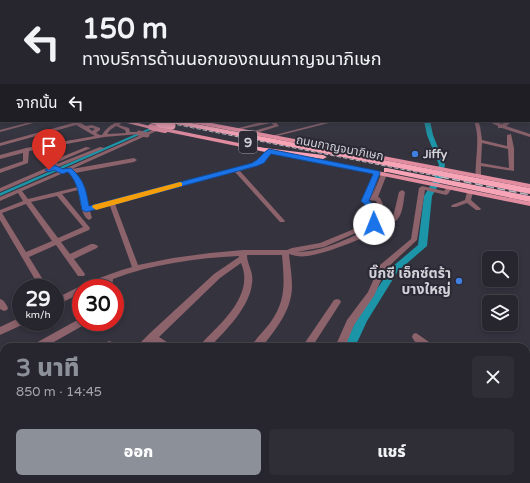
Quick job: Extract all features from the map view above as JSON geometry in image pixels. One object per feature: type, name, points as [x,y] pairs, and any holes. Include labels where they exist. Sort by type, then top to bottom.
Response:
[{"type":"highway","name":"ถนนกาญจนาภิเษก","points":[[173,123],[323,157],[425,184],[450,181],[530,191]]},
{"type":"highway","name":"ถนนกาญจนาภิเษก","points":[[148,124],[161,127],[173,123],[273,139],[431,169],[450,181],[530,199]]},
{"type":"highway","points":[[273,139],[325,147]]},
{"type":"highway","points":[[260,149],[323,157]]},
{"type":"main road","points":[[131,122],[148,124]]},
{"type":"main road","points":[[198,122],[237,129],[273,139]]},
{"type":"main road","points":[[161,127],[269,151],[380,173],[425,184]]},
{"type":"main road","points":[[325,147],[431,169]]},
{"type":"main road","points":[[450,181],[478,176],[530,186]]},
{"type":"main road","points":[[450,181],[470,192],[530,204]]},
{"type":"street","points":[[0,131],[35,122]]},
{"type":"street","points":[[0,145],[75,122],[102,136]]},
{"type":"street","points":[[102,136],[106,131],[120,122]]},
{"type":"street","points":[[237,129],[268,122]]},
{"type":"street","points":[[254,133],[276,127],[277,125],[273,122]]},
{"type":"street","points":[[273,139],[332,122]]},
{"type":"street","points":[[476,122],[479,127],[478,176]]},
{"type":"street","points":[[492,122],[500,127],[519,134],[530,136]]},
{"type":"street","points":[[500,127],[510,122]]},
{"type":"street","points":[[70,170],[127,141],[173,123]]},
{"type":"street","points":[[116,125],[127,129],[128,133]]},
{"type":"street","points":[[101,155],[147,135],[161,127]]},
{"type":"street","points":[[519,134],[530,128]]},
{"type":"street","points":[[0,157],[51,144],[102,136],[128,133],[147,135]]},
{"type":"street","points":[[478,164],[512,170],[509,135]]},
{"type":"street","points":[[479,142],[511,148]]},
{"type":"street","points":[[57,169],[54,163],[56,161],[88,148]]},
{"type":"street","points":[[0,190],[57,169],[102,148]]},
{"type":"street","points":[[0,171],[26,162],[26,150]]},
{"type":"street","points":[[86,210],[258,163],[269,151]]},
{"type":"street","points":[[0,199],[19,191],[57,169],[70,170],[134,160]]},
{"type":"street","points":[[70,170],[77,177],[81,186],[89,218]]},
{"type":"street","points":[[236,170],[282,221]]},
{"type":"street","points":[[104,279],[176,262],[229,254],[243,256],[287,252],[300,255],[324,250],[376,228],[382,221],[385,216],[375,205],[365,201],[368,198],[380,173]]},
{"type":"street","points":[[375,198],[380,173]]},
{"type":"street","points":[[342,343],[350,323],[371,294],[383,267],[414,240],[422,188],[425,184],[446,193],[450,181]]},
{"type":"street","points":[[0,212],[28,201],[77,189]]},
{"type":"street","points":[[19,191],[28,201],[81,274]]},
{"type":"street","points":[[382,221],[392,221],[396,218],[402,192]]},
{"type":"street","points":[[468,201],[470,192]]},
{"type":"street","points":[[25,256],[87,228],[58,193]]},
{"type":"street","points":[[368,198],[375,198],[380,202],[375,205]]},
{"type":"street","points":[[454,206],[468,201]]},
{"type":"street","points":[[468,201],[478,209]]},
{"type":"street","points":[[112,203],[135,265]]},
{"type":"street","points":[[0,215],[39,279]]},
{"type":"street","points":[[69,258],[94,246]]},
{"type":"street","points":[[259,343],[280,315],[288,295],[287,252]]},
{"type":"street","points":[[146,343],[217,276],[243,256]]},
{"type":"street","points":[[208,343],[233,315],[246,295],[248,268],[243,256]]},
{"type":"street","points":[[310,343],[337,302]]},
{"type":"street","points":[[0,331],[12,325]]},
{"type":"street","points":[[44,343],[72,327]]},
{"type":"street","points":[[152,337],[161,343]]},
{"type":"street","points":[[416,337],[424,343]]},
{"type":"waterway","points":[[0,195],[167,122]]},
{"type":"waterway","points":[[351,343],[363,318],[395,269],[422,246],[428,196],[437,181],[442,165],[430,135],[427,122]]},
{"type":"railway","points":[[163,122],[443,177]]},
{"type":"railway","points":[[443,177],[530,195]]},
{"type":"slow traffic","points":[[96,207],[180,184]]},
{"type":"place","name":"Jiffy","points":[[415,154]]},
{"type":"place","name":"บิ๊กซี เอ็กซ์ตร้า บางใหญ่","points":[[459,281]]},
{"type":"route","points":[[49,170],[54,167],[62,172],[69,169],[77,177],[81,186],[86,210],[156,190],[254,165],[261,161],[269,151],[377,173],[368,198],[365,199],[367,204],[372,206],[378,215],[379,220],[374,224]]}]
